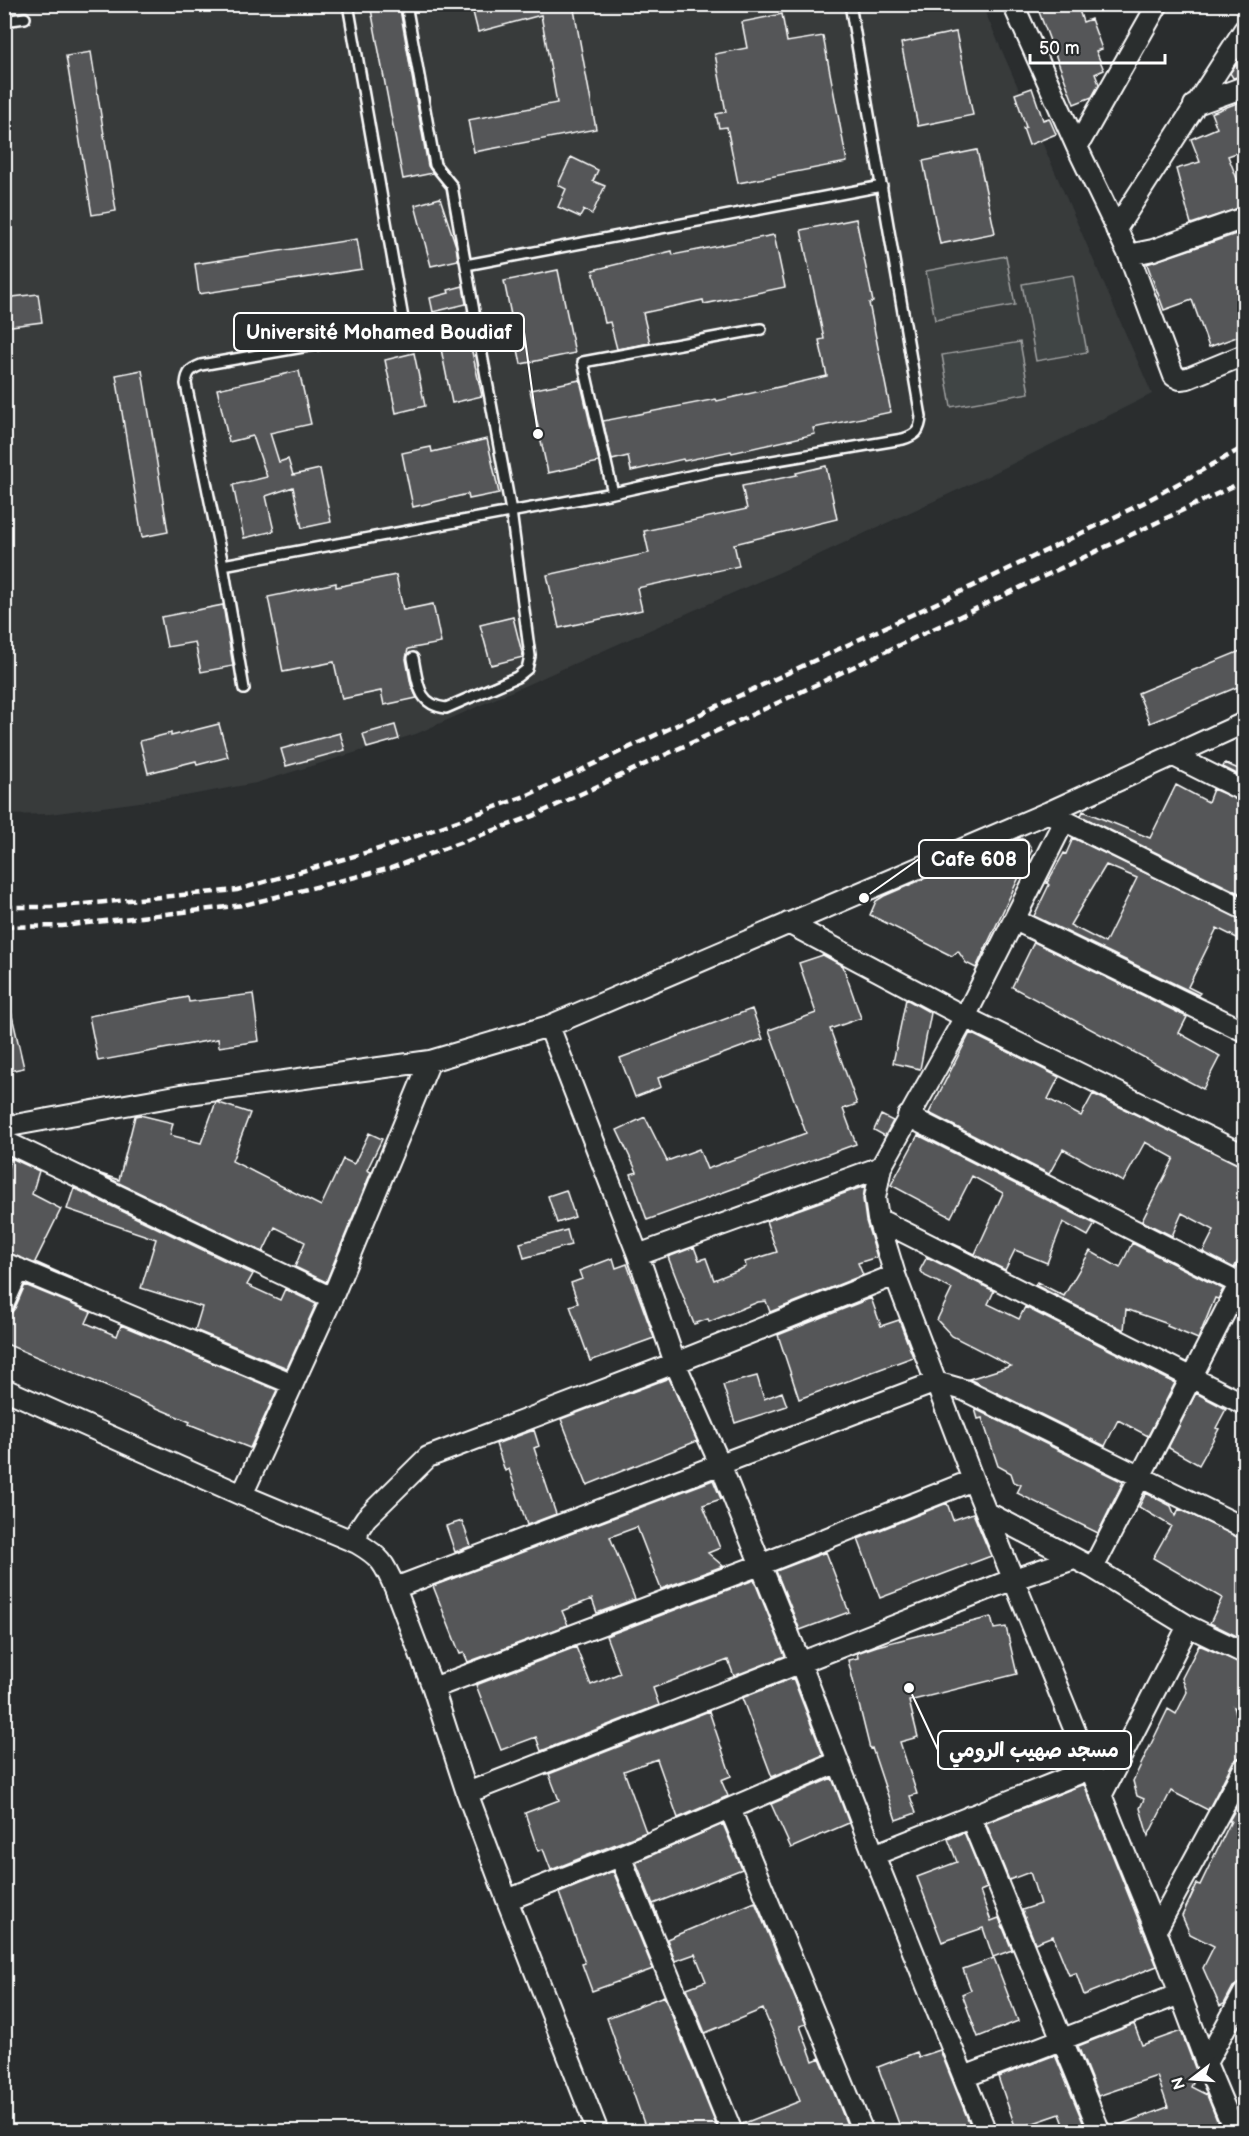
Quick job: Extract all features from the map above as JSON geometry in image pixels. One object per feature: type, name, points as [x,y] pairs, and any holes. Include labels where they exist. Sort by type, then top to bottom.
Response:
[{"type":"street","points":[[1013,4],[1077,147],[1129,255],[1174,376],[1180,379],[1188,378],[1245,355]]},
{"type":"street","points":[[1077,147],[1158,4]]},
{"type":"street","points":[[1116,229],[1194,105],[1245,30]]},
{"type":"street","points":[[1194,105],[1245,87]]},
{"type":"street","points":[[1129,255],[1153,250],[1245,218]]},
{"type":"street","points":[[4,1127],[181,1095],[430,1061],[549,1026],[788,923],[1057,817],[1174,756],[1245,723]]},
{"type":"street","points":[[1174,756],[1245,790]]},
{"type":"street","points":[[1057,817],[1245,909]]},
{"type":"street","points":[[1057,817],[1016,920],[881,1167],[875,1198],[878,1219],[895,1275],[972,1480],[1156,1930],[1206,2063],[1235,2132]]},
{"type":"street","points":[[1016,920],[1245,1031]]},
{"type":"street","points":[[788,923],[965,1017],[1245,1155]]},
{"type":"street","points":[[549,1026],[638,1255],[675,1363],[720,1464],[986,2132]]},
{"type":"street","points":[[242,1495],[332,1298],[430,1061]]},
{"type":"street","points":[[908,1116],[1242,1280],[1093,1568]]},
{"type":"street","points":[[4,1141],[332,1298]]},
{"type":"street","points":[[638,1255],[881,1167]]},
{"type":"street","points":[[878,1219],[1245,1404]]},
{"type":"street","points":[[4,1303],[12,1266],[293,1384]]},
{"type":"street","points":[[357,1543],[358,1530],[366,1518],[428,1457],[675,1363],[895,1275]]},
{"type":"street","points":[[395,1588],[936,1382],[964,1390],[1245,1528]]},
{"type":"street","points":[[4,1389],[242,1495],[357,1543],[373,1553],[384,1564],[433,1688],[467,1793],[507,1900],[598,2132]]},
{"type":"street","points":[[433,1688],[760,1565],[972,1480]]},
{"type":"street","points":[[986,1512],[1093,1568],[1188,1626],[1245,1653]]},
{"type":"street","points":[[467,1793],[1014,1579],[1074,1560]]},
{"type":"street","points":[[1101,1797],[1188,1626]]},
{"type":"street","points":[[507,1900],[620,1856],[838,1762]]},
{"type":"street","points":[[1156,1930],[1245,1768]]},
{"type":"street","points":[[874,1855],[1090,1769]]},
{"type":"street","points":[[730,1809],[863,2132]]},
{"type":"street","points":[[970,1816],[1100,2132]]},
{"type":"street","points":[[620,1856],[732,2132]]},
{"type":"street","points":[[1206,2063],[1245,1993]]},
{"type":"street","points":[[964,2078],[1180,1994]]},
{"type":"lane","points":[[348,4],[405,330]]},
{"type":"lane","points":[[406,4],[435,165],[452,186],[511,511],[530,656],[527,669],[517,677],[446,708],[426,701],[421,692],[413,658]]},
{"type":"lane","points":[[223,565],[613,493],[712,471],[903,440],[914,436],[920,428],[921,417],[850,4]]},
{"type":"lane","points":[[4,21],[25,18]]},
{"type":"lane","points":[[466,265],[882,186]]},
{"type":"lane","points":[[244,689],[223,565],[186,384],[187,374],[201,365],[475,317]]},
{"type":"lane","points":[[613,493],[583,362],[761,329]]},
{"type":"shaded area","points":[[4,5],[982,5],[1152,394],[990,475],[805,561],[416,734],[256,783],[185,796],[50,814],[5,815]]},
{"type":"shaded area","points":[[1006,256],[1015,305],[935,320],[926,271]]},
{"type":"shaded area","points":[[1073,275],[1087,352],[1036,361],[1022,284]]},
{"type":"shaded area","points":[[1020,342],[1029,393],[951,407],[942,355]]},
{"type":"building","points":[[370,4],[399,4],[428,166],[433,173],[403,179]]},
{"type":"building","points":[[471,4],[573,4],[596,129],[474,152],[468,120],[557,103],[541,15],[478,32]]},
{"type":"building","points":[[1036,4],[1077,4],[1083,22],[1091,19],[1102,49],[1096,51],[1104,70],[1095,74],[1099,84],[1092,97],[1074,104]]},
{"type":"building","points":[[782,14],[787,42],[823,36],[847,162],[738,183],[727,127],[719,128],[716,114],[726,112],[715,54],[747,48],[742,22]]},
{"type":"building","points":[[956,32],[973,115],[918,126],[901,43]]},
{"type":"building","points":[[1245,51],[1245,75],[1233,78],[1230,73]]},
{"type":"building","points":[[91,52],[116,211],[92,215],[66,56]]},
{"type":"building","points":[[1032,88],[1043,120],[1049,118],[1056,134],[1029,145],[1023,128],[1026,127],[1015,94]]},
{"type":"building","points":[[1245,100],[1245,150],[1228,156],[1245,199],[1245,206],[1191,224],[1176,169],[1200,162],[1191,139],[1217,128],[1211,113]]},
{"type":"building","points":[[977,150],[995,233],[940,244],[923,161]]},
{"type":"building","points":[[571,157],[598,170],[593,181],[605,186],[592,214],[584,210],[580,217],[558,207],[566,189],[558,185]]},
{"type":"building","points":[[440,198],[456,246],[458,260],[431,266],[415,205]]},
{"type":"building","points":[[856,219],[873,302],[869,303],[891,412],[813,428],[815,434],[732,453],[731,451],[684,461],[683,459],[631,471],[628,456],[612,460],[603,421],[716,399],[717,401],[827,376],[819,340],[824,339],[801,230]]},
{"type":"building","points":[[1245,231],[1245,334],[1209,347],[1192,300],[1164,310],[1147,264]]},
{"type":"building","points":[[774,235],[785,287],[704,304],[703,300],[643,313],[650,343],[617,349],[610,322],[605,323],[593,270],[672,251],[673,255]]},
{"type":"building","points":[[357,239],[362,269],[199,294],[195,264]]},
{"type":"building","points":[[558,270],[575,353],[521,364],[504,281]]},
{"type":"building","points":[[463,286],[466,304],[433,312],[430,298]]},
{"type":"building","points":[[38,294],[42,322],[4,327],[4,298]]},
{"type":"building","points":[[470,343],[482,396],[452,403],[441,349]]},
{"type":"building","points":[[414,353],[425,406],[396,413],[385,360]]},
{"type":"building","points":[[142,370],[168,532],[142,537],[116,375]]},
{"type":"building","points":[[299,371],[311,424],[270,433],[279,462],[288,459],[293,475],[320,469],[331,522],[302,528],[293,487],[266,496],[274,531],[244,538],[233,485],[267,477],[253,436],[229,442],[217,389]]},
{"type":"building","points":[[580,380],[599,462],[548,473],[530,390]]},
{"type":"building","points":[[487,439],[499,493],[469,499],[468,494],[413,507],[402,453],[431,447],[432,452]]},
{"type":"building","points":[[826,466],[837,519],[734,544],[739,566],[637,588],[642,610],[559,628],[547,575],[649,553],[644,531],[747,509],[742,486],[797,475],[796,473]]},
{"type":"building","points":[[396,575],[403,610],[433,604],[441,643],[408,649],[406,659],[411,685],[417,698],[384,705],[381,691],[342,699],[334,662],[283,672],[268,597],[336,583],[336,587]]},
{"type":"building","points":[[223,605],[233,666],[201,672],[195,642],[167,647],[161,617]]},
{"type":"building","points":[[513,617],[523,657],[491,665],[480,625]]},
{"type":"building","points":[[1245,649],[1245,684],[1150,723],[1138,693]]},
{"type":"building","points":[[219,724],[228,757],[197,765],[196,761],[148,773],[140,741]]},
{"type":"building","points":[[395,725],[399,739],[367,748],[363,734]]},
{"type":"building","points":[[340,733],[345,750],[286,766],[281,749]]},
{"type":"building","points":[[1225,763],[1245,772],[1245,778],[1223,767]]},
{"type":"building","points":[[1176,785],[1208,802],[1213,789],[1245,803],[1245,896],[1081,816],[1083,811],[1150,838]]},
{"type":"building","points":[[1020,838],[1027,841],[1032,850],[976,968],[966,963],[958,951],[952,956],[870,915],[876,901],[884,896],[965,861],[968,863],[982,854]]},
{"type":"building","points":[[1073,838],[1245,921],[1245,942],[1217,928],[1188,987],[1200,993],[1198,995],[1034,916],[1049,885],[1047,883],[1064,853],[1066,854]],"holes":[[[1106,865],[1137,878],[1105,943],[1070,925]]]},
{"type":"building","points":[[1034,942],[1187,1017],[1179,1033],[1220,1056],[1203,1089],[1012,987]]},
{"type":"building","points":[[823,955],[843,966],[861,1018],[830,1029],[857,1104],[843,1109],[856,1144],[647,1220],[631,1174],[637,1172],[617,1130],[645,1117],[667,1161],[699,1149],[707,1169],[806,1133],[769,1030],[816,1013],[799,963]]},
{"type":"building","points":[[253,994],[259,1041],[219,1047],[218,1039],[98,1061],[89,1016],[188,997],[189,1002]]},
{"type":"building","points":[[906,999],[931,1013],[920,1069],[893,1063]]},
{"type":"building","points":[[10,1007],[24,1068],[4,1072],[4,1008]]},
{"type":"building","points":[[752,1009],[763,1039],[658,1078],[661,1087],[635,1097],[620,1058]]},
{"type":"building","points":[[970,1033],[1059,1077],[1048,1099],[1081,1116],[1093,1094],[1245,1167],[1245,1248],[1234,1268],[1203,1252],[1214,1230],[1182,1213],[1172,1236],[1142,1221],[1174,1158],[1145,1142],[1123,1182],[1063,1149],[1049,1174],[929,1113]]},
{"type":"building","points":[[216,1102],[250,1113],[232,1161],[321,1206],[343,1159],[354,1164],[369,1133],[382,1139],[367,1170],[371,1172],[326,1282],[295,1267],[305,1242],[275,1227],[263,1252],[98,1173],[119,1180],[135,1116],[140,1115],[173,1123],[170,1135],[201,1143]]},
{"type":"building","points":[[881,1115],[893,1121],[885,1136],[874,1130]]},
{"type":"building","points":[[918,1135],[1095,1224],[1088,1236],[1063,1222],[1047,1263],[1015,1250],[1005,1270],[937,1236],[975,1254],[1003,1193],[972,1176],[951,1217],[891,1185]]},
{"type":"building","points":[[11,1158],[39,1171],[32,1194],[61,1209],[35,1262],[94,1288],[4,1251],[4,1177]]},
{"type":"building","points":[[865,1186],[863,1199],[866,1221],[877,1257],[858,1263],[863,1275],[770,1312],[766,1301],[758,1302],[709,1322],[708,1319],[694,1324],[668,1257],[694,1247],[699,1260],[706,1258],[714,1280],[746,1267],[745,1262],[777,1252],[766,1221]]},
{"type":"building","points":[[74,1188],[253,1274],[247,1285],[280,1300],[285,1289],[316,1304],[287,1368],[195,1330],[202,1307],[141,1288],[156,1239],[67,1209]]},
{"type":"building","points":[[566,1190],[575,1217],[557,1223],[548,1196]]},
{"type":"building","points":[[567,1230],[571,1245],[524,1258],[520,1243]]},
{"type":"building","points":[[1132,1243],[1223,1289],[1218,1299],[1215,1298],[1198,1339],[1167,1326],[1168,1324],[1126,1309],[1124,1330],[1035,1285],[1037,1282],[1064,1296],[1090,1251],[1120,1268]]},
{"type":"building","points":[[927,1257],[994,1291],[988,1304],[1019,1319],[1025,1307],[1175,1383],[1148,1436],[1118,1420],[1105,1446],[969,1379],[1011,1366],[952,1336],[937,1320],[952,1289],[925,1276],[920,1270]]},
{"type":"building","points":[[613,1258],[616,1268],[627,1264],[654,1338],[590,1361],[570,1306],[578,1303],[571,1283],[582,1279],[579,1271]]},
{"type":"building","points":[[25,1285],[91,1312],[86,1323],[117,1336],[121,1325],[277,1390],[250,1448],[189,1424],[190,1422],[4,1343],[4,1315],[11,1313],[15,1308]]},
{"type":"building","points":[[871,1298],[881,1326],[899,1320],[913,1357],[799,1399],[778,1335]]},
{"type":"building","points":[[757,1376],[764,1399],[782,1392],[787,1406],[735,1423],[723,1385]]},
{"type":"building","points":[[669,1378],[697,1441],[587,1485],[561,1419]]},
{"type":"building","points":[[1196,1393],[1226,1409],[1216,1428],[1219,1429],[1199,1465],[1169,1448]]},
{"type":"building","points":[[975,1409],[1123,1482],[1098,1533],[1017,1493],[1021,1485],[1014,1482],[1011,1473],[998,1466],[982,1418],[978,1419]]},
{"type":"building","points":[[534,1430],[539,1446],[534,1448],[556,1514],[527,1525],[509,1469],[505,1471],[496,1444]]},
{"type":"building","points":[[713,1480],[721,1499],[703,1505],[720,1548],[708,1553],[723,1566],[661,1589],[637,1527],[610,1537],[635,1599],[597,1613],[592,1599],[562,1611],[568,1625],[468,1662],[464,1653],[460,1654],[433,1586]]},
{"type":"building","points":[[1146,1493],[1171,1506],[1175,1516],[1179,1509],[1245,1540],[1245,1640],[1210,1623],[1222,1598],[1153,1558],[1171,1526],[1139,1507]]},
{"type":"building","points":[[947,1503],[953,1520],[973,1513],[991,1556],[880,1598],[858,1539]]},
{"type":"building","points":[[462,1521],[471,1546],[455,1552],[446,1526]]},
{"type":"building","points":[[826,1552],[849,1612],[800,1630],[776,1571]]},
{"type":"building","points":[[754,1580],[785,1656],[734,1676],[728,1660],[653,1688],[659,1705],[541,1751],[536,1737],[501,1750],[476,1685],[576,1647],[591,1685],[620,1673],[606,1636]]},
{"type":"building","points":[[991,1617],[994,1629],[1006,1627],[1017,1674],[909,1701],[918,1737],[900,1742],[917,1794],[910,1796],[916,1813],[896,1820],[872,1748],[870,1749],[848,1660],[858,1658],[857,1653],[877,1646]]},
{"type":"building","points":[[1199,1645],[1245,1665],[1245,1713],[1234,1707],[1245,1743],[1245,1756],[1233,1762],[1208,1810],[1171,1791],[1148,1836],[1140,1808],[1144,1799],[1137,1796],[1133,1781],[1168,1709],[1176,1714],[1187,1692],[1182,1678]]},
{"type":"building","points":[[793,1678],[823,1755],[772,1777],[742,1698]]},
{"type":"building","points":[[709,1711],[731,1776],[721,1780],[728,1796],[678,1818],[657,1759],[624,1771],[646,1832],[551,1870],[543,1849],[538,1851],[525,1813],[559,1800],[549,1774]]},
{"type":"building","points":[[832,1778],[849,1823],[791,1848],[771,1804]]},
{"type":"building","points":[[1084,1784],[1157,1966],[1084,1995],[1076,1973],[1069,1975],[1053,1936],[1035,1943],[1022,1910],[1040,1904],[1030,1872],[1009,1880],[986,1823]]},
{"type":"building","points":[[1245,1792],[1245,1974],[1241,1982],[1233,1987],[1224,2004],[1220,2006],[1203,1968],[1214,1946],[1190,1934],[1182,1916],[1197,1884],[1200,1885]]},
{"type":"building","points":[[723,1824],[742,1869],[653,1904],[660,1922],[636,1862]]},
{"type":"building","points":[[964,1832],[987,1888],[980,1891],[991,1921],[999,1918],[1012,1950],[993,1957],[983,1928],[942,1942],[917,1877],[957,1862],[948,1839]]},
{"type":"building","points":[[613,1871],[653,1969],[592,1991],[582,1964],[585,1963],[559,1893]]},
{"type":"building","points":[[755,1902],[806,2024],[800,2026],[813,2061],[820,2058],[850,2132],[744,2132],[742,2124],[800,2101],[775,2037],[763,2009],[705,2033],[687,1988],[706,1981],[695,1954],[675,1961],[667,1939]]},
{"type":"building","points":[[994,1958],[1018,2021],[978,2037],[962,1994],[971,1990],[963,1969]]},
{"type":"building","points":[[664,1996],[719,2132],[647,2132],[607,2018]]},
{"type":"building","points":[[1134,2024],[1142,2045],[1181,2031],[1197,2073],[1191,2087],[1207,2095],[1218,2123],[1196,2132],[1112,2132],[1111,2128],[1168,2107],[1157,2076],[1098,2096],[1078,2046]]},
{"type":"building","points":[[940,2050],[973,2132],[902,2132],[878,2067],[917,2052],[919,2057]]},
{"type":"building","points":[[1055,2055],[1087,2132],[1067,2132],[1060,2114],[1016,2129],[998,2077]]},
{"type":"railway","points":[[4,907],[51,907],[237,890],[392,845],[528,795],[992,577],[1143,503],[1244,447]]},
{"type":"railway","points":[[4,927],[62,926],[244,905],[391,868],[533,816],[788,698],[1244,481]]},
{"type":"place","name":"Université Mohamed Boudiaf","points":[[538,434]]},
{"type":"place","name":"Cafe 608","points":[[864,898]]},
{"type":"place","name":"مسجد صهيب الرومي","points":[[909,1688]]}]
